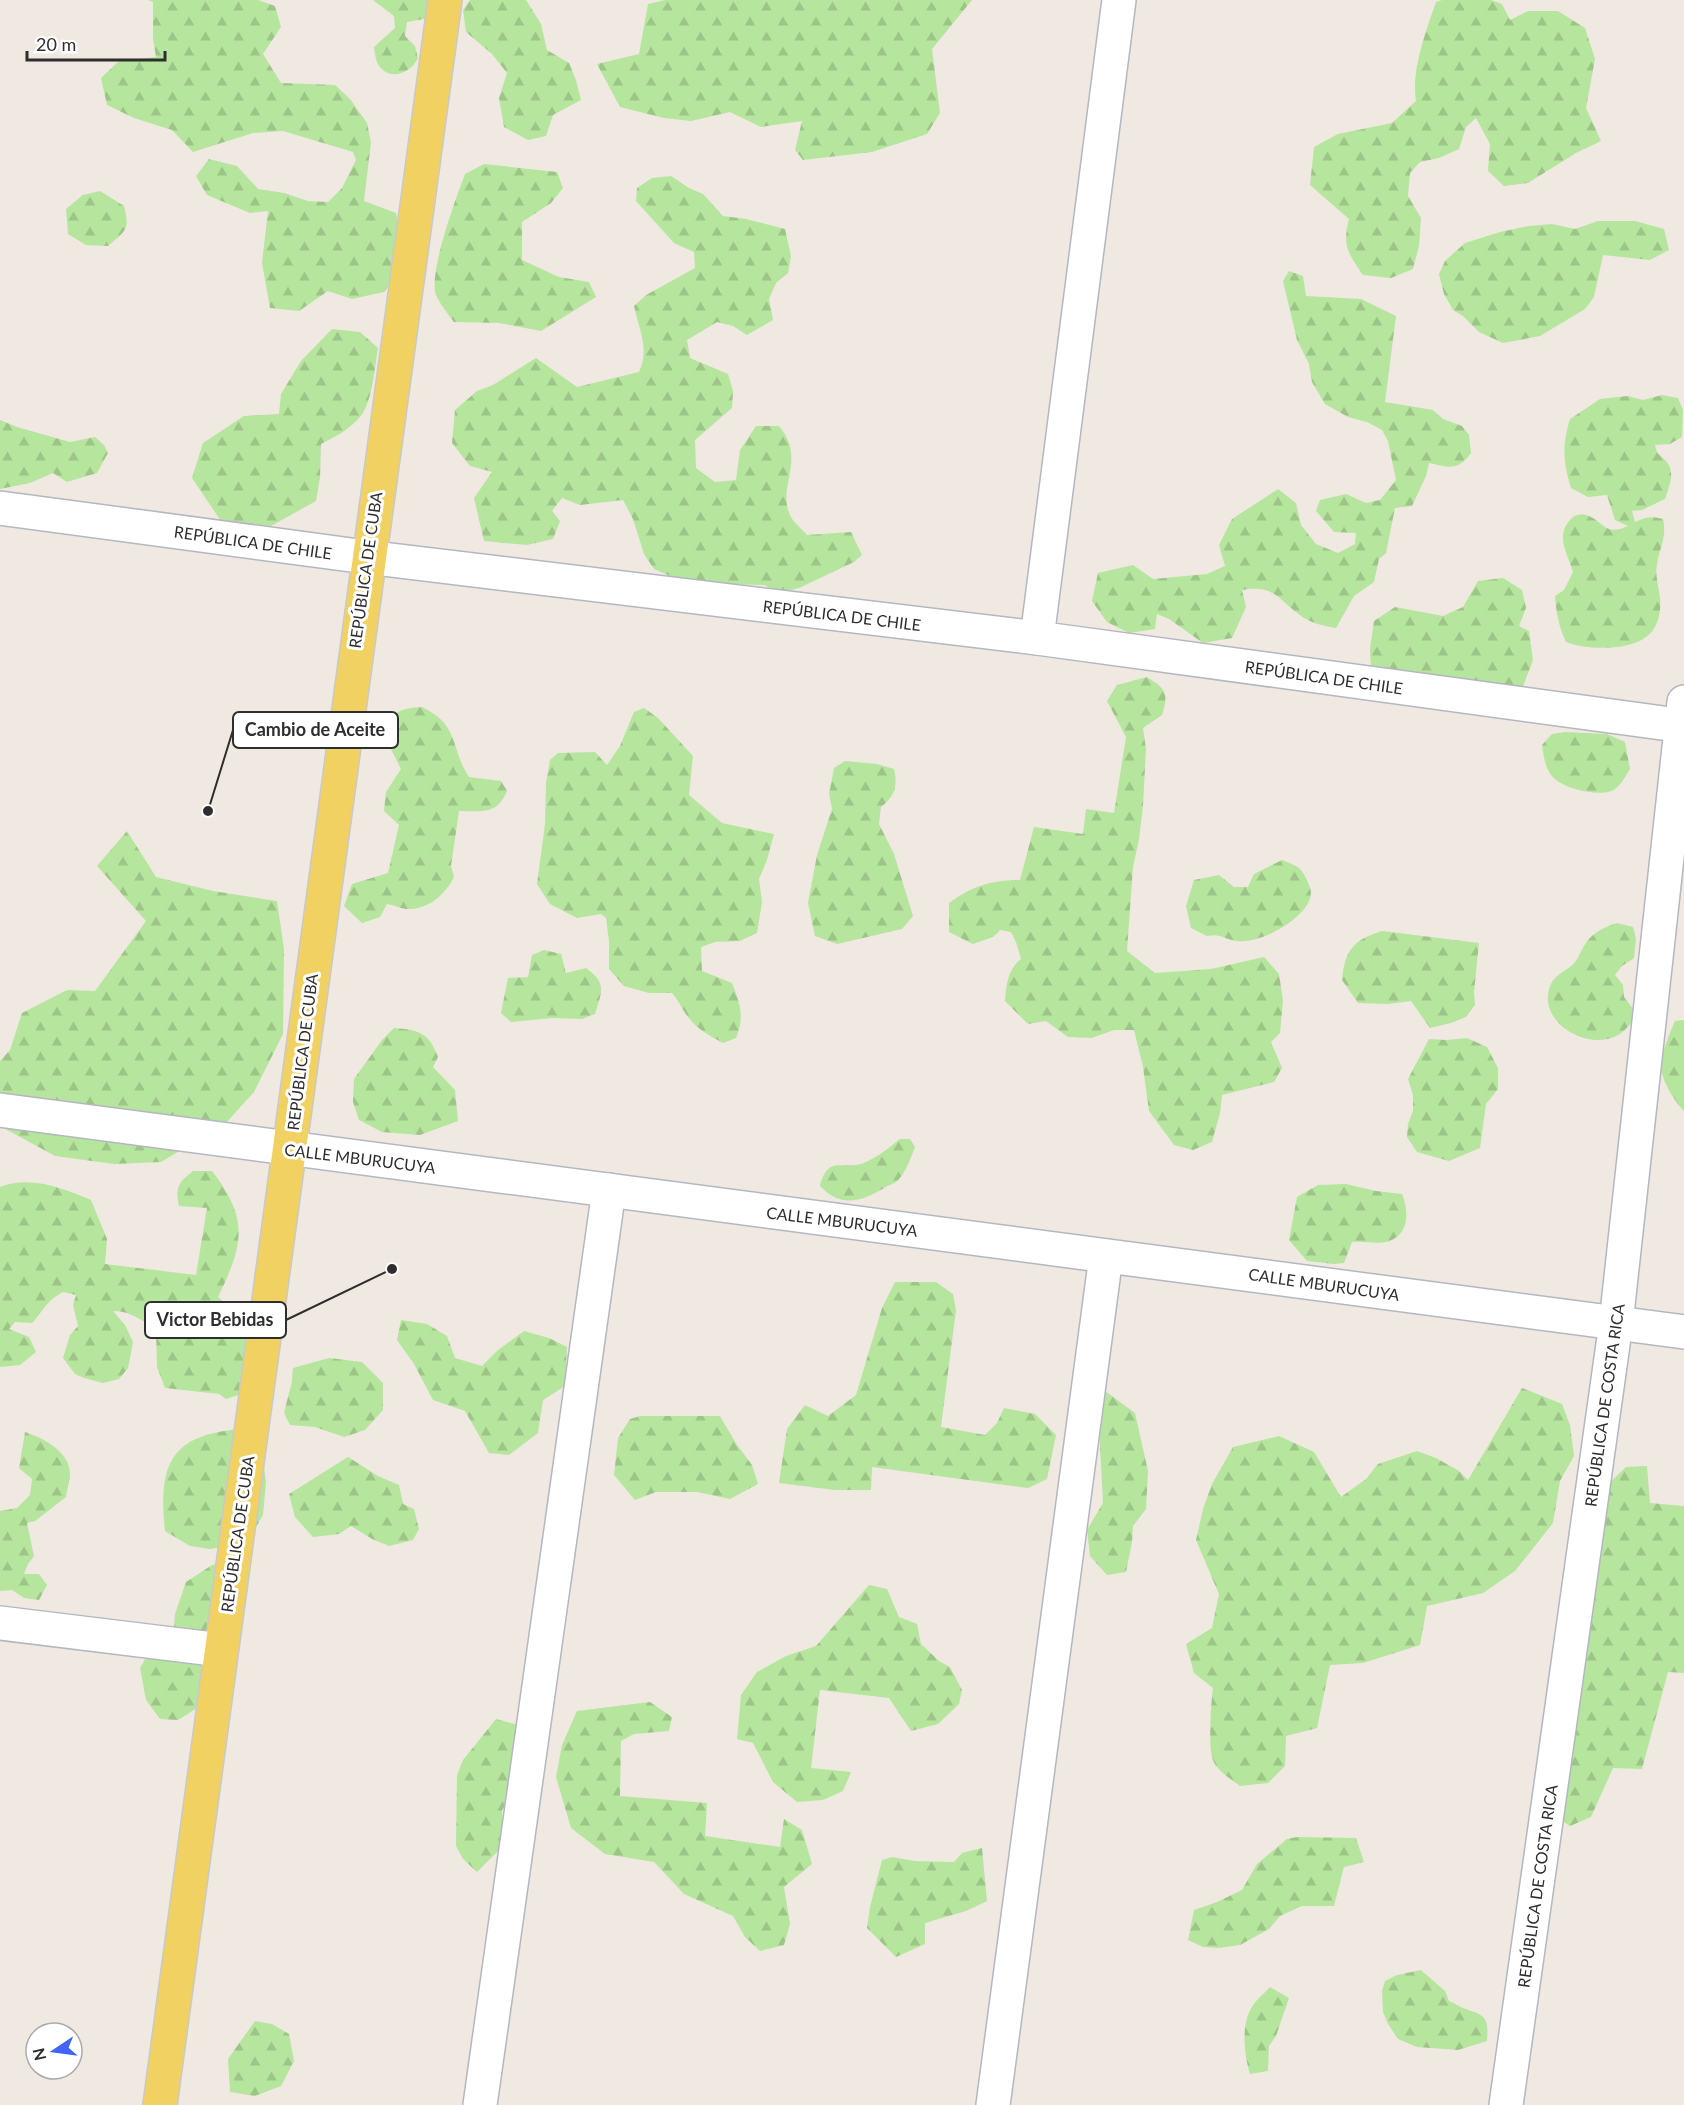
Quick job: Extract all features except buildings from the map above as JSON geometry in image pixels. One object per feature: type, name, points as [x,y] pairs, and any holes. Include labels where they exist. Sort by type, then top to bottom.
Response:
[{"type":"main road","name":"REPÚBLICA DE CUBA","points":[[160,2105],[366,557],[445,0]]},
{"type":"street","points":[[1037,638],[1119,0]]},
{"type":"street","name":"REPÚBLICA DE CHILE","points":[[0,508],[366,557],[1683,718]]},
{"type":"street","name":"REPÚBLICA DE COSTA RICA","points":[[1506,2105],[1616,1323],[1683,718]]},
{"type":"street","name":"CALLE MBURUCUYA","points":[[0,1110],[1684,1332]]},
{"type":"street","points":[[480,2105],[609,1190]]},
{"type":"street","points":[[993,2105],[1106,1256]]},
{"type":"street","points":[[0,1623],[221,1650]]},
{"type":"green space","points":[[148,0],[258,0],[275,6],[281,27],[263,54],[281,83],[335,85],[350,99],[367,123],[371,142],[364,201],[396,213],[400,232],[400,270],[384,292],[352,299],[328,291],[299,311],[270,308],[262,263],[268,211],[250,213],[207,195],[196,176],[209,159],[237,166],[258,189],[284,193],[308,201],[328,202],[342,188],[356,160],[353,152],[283,131],[253,133],[193,152],[172,130],[134,118],[107,105],[101,78],[119,61],[156,57],[153,39],[153,2]]},
{"type":"green space","points":[[373,0],[442,0],[429,18],[407,22],[405,36],[415,46],[418,58],[404,72],[392,74],[386,72],[377,62],[374,47],[395,28],[394,16]]},
{"type":"green space","points":[[470,0],[526,0],[541,24],[547,50],[569,63],[581,100],[553,115],[546,136],[528,140],[504,127],[499,98],[507,73],[492,54],[466,32],[463,10]]},
{"type":"green space","points":[[665,0],[972,0],[932,49],[940,113],[927,134],[872,152],[803,160],[795,150],[802,121],[761,127],[730,112],[691,121],[664,118],[620,107],[597,64],[639,54],[648,4]]},
{"type":"green space","points":[[1491,0],[1502,4],[1510,20],[1528,11],[1558,11],[1585,28],[1595,59],[1586,108],[1601,141],[1576,153],[1528,183],[1504,186],[1488,171],[1490,144],[1476,118],[1466,127],[1459,149],[1439,158],[1420,162],[1410,173],[1408,196],[1421,218],[1419,246],[1413,269],[1391,278],[1363,275],[1346,243],[1349,219],[1310,185],[1314,147],[1338,134],[1392,123],[1416,101],[1417,64],[1420,51],[1436,2]]},
{"type":"green space","points":[[484,164],[557,172],[563,188],[551,203],[522,222],[522,260],[559,277],[589,282],[596,297],[541,331],[499,323],[454,322],[436,295],[439,254],[465,174]]},
{"type":"green space","points":[[671,176],[703,194],[723,216],[785,229],[791,256],[788,273],[776,283],[769,299],[773,320],[747,335],[733,326],[717,322],[687,340],[690,358],[728,374],[733,391],[732,408],[695,440],[696,468],[715,482],[736,480],[740,450],[756,426],[779,426],[791,451],[786,495],[792,519],[807,535],[851,532],[862,555],[854,562],[799,588],[777,593],[765,585],[686,583],[654,569],[644,554],[633,519],[623,500],[580,505],[562,498],[552,511],[560,521],[553,539],[527,545],[484,541],[474,498],[492,472],[470,466],[452,443],[455,410],[477,391],[493,385],[536,358],[577,387],[639,372],[644,347],[634,306],[646,295],[695,268],[694,252],[674,243],[636,201],[637,188],[652,178]]},
{"type":"green space","points":[[100,191],[124,206],[127,221],[125,229],[108,246],[86,245],[68,234],[66,209],[83,195]]},
{"type":"green space","points":[[1598,221],[1635,221],[1664,229],[1669,250],[1650,260],[1603,255],[1594,297],[1585,309],[1540,336],[1503,343],[1479,332],[1463,316],[1453,310],[1444,294],[1439,274],[1445,261],[1465,243],[1529,226],[1552,224],[1575,229]]},
{"type":"green space","points":[[1289,271],[1303,276],[1306,296],[1361,299],[1396,316],[1385,402],[1433,410],[1443,419],[1462,426],[1469,435],[1471,453],[1457,466],[1447,467],[1429,463],[1426,476],[1412,506],[1395,508],[1386,553],[1379,559],[1374,582],[1354,596],[1336,628],[1308,620],[1277,596],[1254,589],[1242,590],[1246,607],[1232,638],[1203,643],[1169,619],[1157,614],[1155,629],[1129,633],[1107,622],[1092,601],[1098,573],[1133,565],[1153,579],[1207,574],[1225,566],[1219,545],[1232,519],[1278,489],[1296,503],[1301,525],[1316,544],[1338,553],[1355,544],[1356,533],[1334,532],[1316,511],[1320,500],[1346,494],[1366,503],[1380,500],[1396,480],[1388,441],[1382,430],[1367,422],[1348,417],[1325,404],[1312,382],[1309,364],[1297,340],[1283,281]]},
{"type":"green space","points":[[332,329],[360,332],[378,348],[372,384],[364,411],[347,429],[321,444],[320,478],[316,501],[271,526],[221,521],[192,478],[203,443],[244,416],[279,414],[281,394],[301,361]]},
{"type":"green space","points":[[1662,395],[1678,398],[1683,410],[1682,437],[1670,444],[1655,445],[1671,470],[1670,485],[1665,499],[1642,510],[1632,511],[1635,522],[1649,518],[1663,519],[1664,536],[1656,569],[1660,603],[1658,621],[1649,635],[1629,645],[1595,648],[1574,645],[1566,642],[1561,631],[1555,596],[1564,590],[1573,572],[1564,546],[1563,533],[1566,526],[1573,517],[1582,514],[1609,529],[1628,526],[1615,520],[1607,495],[1588,497],[1571,488],[1564,454],[1570,419],[1600,399],[1628,396],[1643,400]]},
{"type":"green space","points":[[0,420],[70,442],[95,437],[104,445],[108,453],[97,473],[67,482],[53,473],[30,483],[0,489]]},
{"type":"green space","points":[[1503,578],[1522,590],[1526,608],[1519,626],[1529,631],[1533,660],[1522,689],[1371,668],[1370,649],[1374,621],[1395,607],[1443,616],[1463,607],[1478,581]]},
{"type":"green space","points":[[1147,677],[1162,688],[1165,701],[1162,715],[1143,728],[1146,749],[1143,806],[1133,867],[1127,951],[1155,973],[1211,969],[1264,957],[1279,974],[1283,1001],[1280,1033],[1271,1042],[1282,1068],[1274,1082],[1222,1095],[1212,1142],[1193,1150],[1174,1145],[1149,1111],[1143,1067],[1134,1030],[1114,1030],[1092,1038],[1068,1037],[1046,1021],[1028,1024],[1005,1001],[1010,972],[1021,959],[1011,932],[1000,930],[993,937],[973,944],[949,932],[949,903],[983,885],[1020,880],[1034,827],[1083,834],[1086,809],[1114,813],[1126,737],[1107,701],[1117,685]]},
{"type":"green space","points":[[422,707],[443,721],[449,729],[469,777],[501,781],[507,791],[494,808],[482,811],[459,811],[451,866],[454,877],[441,895],[428,904],[414,909],[387,904],[380,917],[362,923],[344,906],[352,884],[388,873],[399,825],[384,811],[386,792],[401,769],[382,731],[398,712],[408,708]]},
{"type":"green space","points":[[644,708],[658,718],[693,756],[689,795],[722,823],[774,834],[759,879],[762,902],[757,933],[740,941],[715,942],[701,947],[702,971],[732,983],[739,1004],[741,1017],[736,1038],[723,1043],[695,1025],[672,993],[649,993],[624,986],[609,969],[606,918],[601,914],[577,918],[550,904],[537,884],[550,760],[558,753],[595,752],[607,765],[620,746],[634,712]]},
{"type":"green space","points":[[1566,732],[1607,734],[1625,742],[1630,769],[1622,782],[1611,791],[1595,793],[1567,786],[1555,779],[1547,768],[1542,745],[1552,734]]},
{"type":"green space","points":[[845,761],[877,764],[894,769],[896,781],[894,790],[890,799],[881,807],[879,824],[894,854],[913,916],[902,929],[837,944],[815,936],[808,903],[817,855],[832,809],[829,794],[834,768]]},
{"type":"green space","points":[[127,831],[156,877],[213,891],[277,901],[284,949],[283,1034],[254,1092],[225,1124],[161,1162],[114,1164],[55,1156],[0,1126],[0,1061],[10,1050],[22,1013],[67,990],[95,991],[146,921],[97,866]]},
{"type":"green space","points":[[1282,860],[1301,870],[1311,890],[1309,902],[1294,920],[1271,933],[1248,941],[1238,941],[1216,935],[1207,936],[1191,928],[1186,906],[1194,880],[1219,875],[1234,887],[1248,887],[1254,874]]},
{"type":"green space","points":[[1617,923],[1633,927],[1636,939],[1634,958],[1622,966],[1615,975],[1623,985],[1624,997],[1638,1015],[1617,1036],[1602,1040],[1589,1039],[1576,1035],[1556,1020],[1550,1009],[1548,997],[1551,984],[1575,962],[1594,934]]},
{"type":"green space","points":[[1382,931],[1479,943],[1474,992],[1475,1005],[1466,1017],[1430,1028],[1411,1001],[1388,1004],[1358,1003],[1342,980],[1345,961],[1357,943]]},
{"type":"green space","points":[[544,950],[561,954],[566,973],[586,968],[597,978],[601,993],[595,1014],[582,1019],[552,1018],[511,1022],[501,1013],[508,978],[528,977],[532,955]]},
{"type":"green space","points":[[1684,1020],[1684,1111],[1668,1088],[1661,1067],[1665,1047],[1675,1021]]},
{"type":"green space","points":[[394,1028],[416,1031],[431,1042],[438,1057],[433,1067],[455,1090],[458,1121],[420,1135],[382,1132],[359,1120],[353,1102],[354,1079],[382,1040]]},
{"type":"green space","points":[[1467,1038],[1487,1047],[1498,1068],[1498,1089],[1486,1104],[1480,1148],[1449,1161],[1417,1152],[1407,1137],[1408,1124],[1413,1111],[1413,1095],[1408,1079],[1429,1039]]},
{"type":"green space","points":[[900,1139],[910,1139],[915,1147],[906,1169],[894,1183],[867,1197],[851,1200],[836,1198],[820,1186],[823,1176],[832,1167],[864,1163]]},
{"type":"green space","points":[[193,1171],[212,1171],[224,1188],[237,1219],[239,1233],[237,1247],[218,1297],[250,1329],[242,1394],[226,1399],[219,1394],[165,1388],[157,1367],[156,1328],[130,1314],[119,1311],[113,1311],[125,1325],[133,1342],[128,1368],[119,1379],[103,1383],[75,1374],[63,1358],[70,1335],[78,1326],[73,1305],[76,1295],[63,1292],[49,1303],[32,1323],[15,1322],[9,1329],[29,1337],[36,1352],[20,1365],[0,1367],[0,1187],[23,1182],[46,1184],[91,1200],[107,1239],[105,1264],[196,1275],[207,1208],[179,1206],[177,1194],[181,1182]]},
{"type":"green space","points":[[1346,1184],[1402,1194],[1406,1208],[1406,1222],[1403,1229],[1394,1239],[1386,1242],[1352,1242],[1344,1263],[1307,1261],[1289,1240],[1297,1197],[1318,1185]]},
{"type":"green space","points":[[895,1282],[936,1282],[953,1294],[956,1310],[941,1427],[985,1435],[997,1423],[1004,1408],[1035,1414],[1056,1435],[1047,1479],[1028,1488],[872,1467],[871,1490],[835,1490],[779,1483],[787,1429],[805,1405],[828,1416],[856,1395],[882,1308]]},
{"type":"green space","points":[[401,1320],[427,1324],[447,1336],[455,1358],[482,1366],[498,1350],[524,1331],[549,1338],[567,1347],[565,1386],[543,1400],[538,1433],[509,1455],[489,1453],[465,1411],[433,1400],[414,1364],[397,1340]]},
{"type":"green space","points":[[329,1358],[362,1362],[383,1383],[383,1410],[365,1430],[344,1437],[315,1427],[290,1425],[284,1413],[293,1368]]},
{"type":"green space","points":[[1522,1388],[1562,1404],[1570,1425],[1574,1456],[1560,1481],[1553,1523],[1515,1571],[1483,1593],[1427,1606],[1420,1645],[1363,1663],[1330,1665],[1317,1728],[1286,1736],[1285,1766],[1268,1783],[1240,1786],[1221,1771],[1213,1760],[1210,1736],[1213,1688],[1194,1673],[1186,1644],[1212,1628],[1219,1594],[1196,1540],[1212,1484],[1233,1447],[1279,1436],[1314,1452],[1341,1497],[1366,1479],[1378,1464],[1417,1451],[1436,1458],[1459,1471],[1468,1480]]},
{"type":"green space","points":[[1105,1391],[1135,1413],[1148,1471],[1146,1509],[1133,1526],[1126,1572],[1107,1575],[1090,1556],[1087,1530],[1103,1503],[1098,1408]]},
{"type":"green space","points":[[640,1416],[720,1416],[752,1465],[758,1484],[730,1499],[697,1492],[656,1492],[635,1500],[614,1475],[618,1438],[630,1419]]},
{"type":"green space","points":[[240,1429],[263,1460],[266,1482],[263,1515],[247,1543],[210,1549],[190,1546],[165,1531],[163,1508],[167,1472],[173,1458],[183,1447],[197,1438],[216,1432]]},
{"type":"green space","points":[[25,1432],[54,1446],[65,1458],[70,1473],[66,1497],[35,1521],[27,1523],[34,1556],[24,1574],[39,1574],[47,1585],[39,1600],[24,1598],[12,1590],[0,1591],[0,1511],[17,1508],[30,1495],[32,1479],[19,1468]]},
{"type":"green space","points":[[348,1457],[378,1476],[399,1485],[403,1504],[414,1509],[419,1529],[413,1540],[389,1546],[351,1526],[339,1534],[313,1537],[295,1517],[289,1494]]},
{"type":"green space","points":[[1647,1466],[1650,1503],[1684,1506],[1684,1673],[1668,1672],[1642,1769],[1613,1768],[1591,1817],[1570,1826],[1559,1819],[1605,1487],[1626,1467]]},
{"type":"green space","points":[[221,1564],[241,1604],[238,1647],[210,1664],[204,1701],[178,1720],[160,1719],[146,1700],[140,1668],[150,1651],[173,1636],[175,1614],[186,1582],[212,1565]]},
{"type":"green space","points":[[869,1585],[887,1589],[899,1617],[917,1624],[921,1644],[939,1661],[950,1667],[962,1690],[959,1704],[938,1724],[911,1731],[889,1698],[820,1690],[811,1768],[851,1772],[843,1791],[823,1800],[797,1802],[773,1782],[753,1743],[737,1739],[741,1695],[757,1672],[786,1656],[816,1646]]},
{"type":"green space","points":[[650,1702],[672,1717],[669,1731],[634,1734],[621,1741],[620,1796],[707,1803],[705,1836],[780,1847],[784,1819],[802,1830],[812,1864],[784,1887],[790,1924],[784,1945],[760,1951],[745,1937],[733,1916],[684,1894],[654,1862],[605,1854],[571,1828],[556,1777],[562,1745],[577,1711]]},
{"type":"green space","points":[[496,1719],[525,1727],[515,1793],[502,1810],[502,1847],[477,1872],[463,1859],[456,1846],[457,1775],[463,1760]]},
{"type":"green space","points":[[1297,1837],[1356,1838],[1364,1862],[1344,1867],[1334,1906],[1302,1906],[1280,1916],[1269,1929],[1240,1945],[1219,1948],[1203,1947],[1188,1940],[1194,1910],[1242,1890],[1257,1864],[1287,1839]]},
{"type":"green space","points":[[982,1848],[987,1901],[966,1911],[925,1923],[925,1944],[896,1957],[867,1928],[882,1860],[892,1857],[915,1861],[954,1862],[962,1853]]},
{"type":"green space","points":[[1421,1970],[1445,1991],[1449,2001],[1484,2018],[1487,2025],[1487,2041],[1458,2050],[1417,2047],[1398,2039],[1383,2012],[1382,1991],[1385,1981],[1397,1975]]},
{"type":"green space","points":[[1270,1987],[1289,1998],[1276,2036],[1269,2046],[1268,2071],[1250,2074],[1244,2038],[1247,2020],[1254,2004]]},
{"type":"green space","points":[[255,2021],[272,2024],[289,2034],[294,2061],[281,2086],[255,2096],[230,2092],[228,2059]]},
{"type":"place","name":"Cambio de Aceite","points":[[208,811]]},
{"type":"place","name":"Victor Bebidas","points":[[392,1269]]}]
